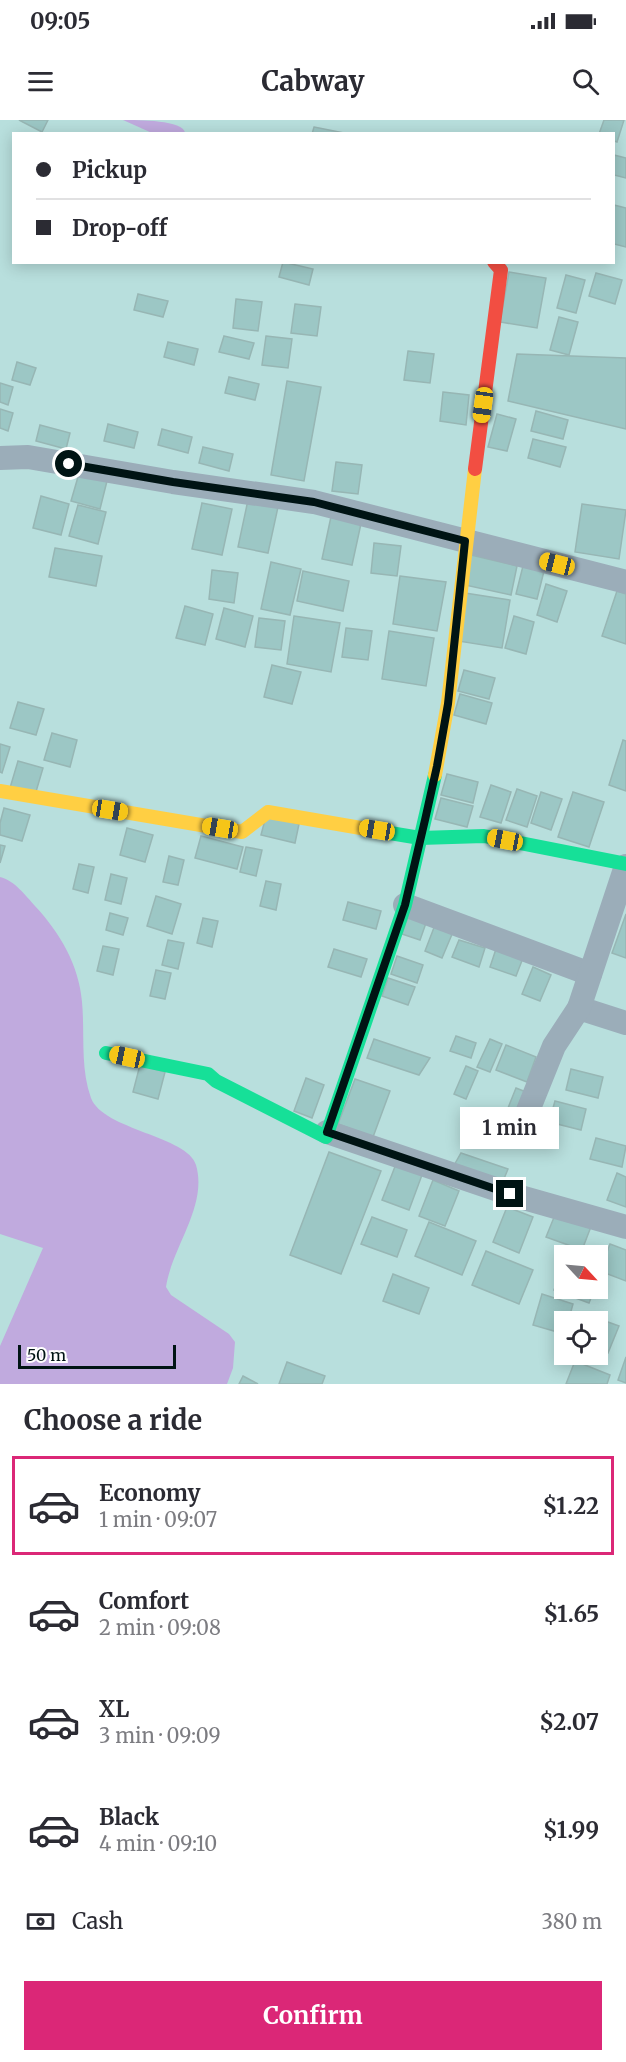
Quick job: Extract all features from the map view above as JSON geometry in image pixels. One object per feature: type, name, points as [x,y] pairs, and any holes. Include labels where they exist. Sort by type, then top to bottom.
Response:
[{"type":"street","points":[[106,1053],[208,1074],[216,1081],[326,1137],[405,905],[437,766],[448,704],[465,541],[501,270],[496,264]]},
{"type":"street","points":[[0,458],[28,457],[173,482],[314,502],[626,582]]},
{"type":"street","points":[[0,791],[242,832],[268,812],[420,838],[484,836],[626,865],[579,1008],[554,1046],[521,1128]]},
{"type":"street","points":[[405,905],[590,974]]},
{"type":"street","points":[[579,1008],[626,1023]]},
{"type":"street","points":[[327,1132],[510,1194],[626,1227]]},
{"type":"shaded area","points":[[123,120],[169,123],[177,125],[184,132],[150,132]]},
{"type":"shaded area","points":[[0,877],[10,881],[44,916],[60,938],[72,962],[80,988],[85,1074],[91,1098],[99,1109],[111,1118],[178,1147],[190,1155],[196,1165],[197,1196],[166,1287],[171,1295],[229,1334],[235,1342],[233,1368],[227,1384],[0,1384],[0,1346],[43,1248],[0,1234]]},
{"type":"building","points":[[19,120],[48,120],[42,132]]},
{"type":"building","points":[[604,120],[624,120],[617,142],[615,141],[615,132],[600,132]]},
{"type":"building","points":[[314,127],[339,132],[313,132]]},
{"type":"building","points":[[615,155],[626,158],[626,178],[615,175]]},
{"type":"building","points":[[615,205],[626,208],[626,247],[615,244]]},
{"type":"building","points":[[282,264],[313,269],[309,285],[279,277]]},
{"type":"building","points":[[509,272],[546,278],[537,328],[500,322]]},
{"type":"building","points":[[596,273],[622,280],[615,304],[589,296]]},
{"type":"building","points":[[566,275],[585,280],[576,313],[557,308]]},
{"type":"building","points":[[138,294],[168,301],[163,317],[134,310]]},
{"type":"building","points":[[236,299],[262,302],[258,331],[233,328]]},
{"type":"building","points":[[295,304],[321,307],[317,336],[291,333]]},
{"type":"building","points":[[559,317],[578,322],[569,355],[550,350]]},
{"type":"building","points":[[224,336],[254,343],[249,359],[219,352]]},
{"type":"building","points":[[266,336],[292,339],[288,368],[262,365]]},
{"type":"building","points":[[168,342],[198,349],[194,365],[164,357]]},
{"type":"building","points":[[408,351],[434,354],[430,383],[404,380]]},
{"type":"building","points":[[517,354],[626,358],[626,429],[508,401]]},
{"type":"building","points":[[17,362],[36,368],[30,385],[12,380]]},
{"type":"building","points":[[229,377],[259,384],[255,400],[225,393]]},
{"type":"building","points":[[287,381],[321,387],[304,481],[271,475]]},
{"type":"building","points":[[0,383],[13,387],[8,405],[0,402]]},
{"type":"building","points":[[443,392],[469,395],[466,425],[440,421]]},
{"type":"building","points":[[0,409],[13,413],[8,431],[0,428]]},
{"type":"building","points":[[536,411],[568,420],[563,439],[531,431]]},
{"type":"building","points":[[497,414],[516,419],[507,451],[488,447]]},
{"type":"building","points":[[108,424],[138,432],[134,448],[104,441]]},
{"type":"building","points":[[40,425],[70,433],[66,449],[36,441]]},
{"type":"building","points":[[162,429],[192,437],[188,453],[158,445]]},
{"type":"building","points":[[533,439],[566,447],[560,467],[528,458]]},
{"type":"building","points":[[203,447],[233,454],[229,471],[199,463]]},
{"type":"building","points":[[336,462],[362,465],[358,494],[332,491]]},
{"type":"building","points":[[80,470],[108,477],[100,509],[71,501]]},
{"type":"building","points":[[41,496],[69,504],[61,535],[33,528]]},
{"type":"building","points":[[248,500],[278,507],[268,553],[238,547]]},
{"type":"building","points":[[202,503],[232,509],[222,555],[192,549]]},
{"type":"building","points":[[582,504],[626,510],[619,559],[575,552]]},
{"type":"building","points":[[78,505],[106,512],[98,544],[69,536]]},
{"type":"building","points":[[332,512],[362,519],[352,565],[322,559]]},
{"type":"building","points":[[374,543],[401,546],[397,576],[371,573]]},
{"type":"building","points":[[55,548],[102,556],[96,586],[49,577]]},
{"type":"building","points":[[471,555],[517,566],[511,595],[465,585]]},
{"type":"building","points":[[271,562],[301,569],[290,615],[261,609]]},
{"type":"building","points":[[524,562],[545,567],[537,599],[516,594]]},
{"type":"building","points":[[212,570],[238,573],[234,603],[209,599]]},
{"type":"building","points":[[303,571],[349,581],[343,611],[297,601]]},
{"type":"building","points":[[400,576],[446,582],[437,631],[393,624]]},
{"type":"building","points":[[546,584],[567,591],[557,622],[537,615]]},
{"type":"building","points":[[617,591],[626,594],[626,644],[602,636]]},
{"type":"building","points":[[465,593],[510,600],[502,648],[458,641]]},
{"type":"building","points":[[185,606],[213,614],[205,645],[176,638]]},
{"type":"building","points":[[224,608],[253,616],[245,647],[216,639]]},
{"type":"building","points":[[294,616],[340,623],[331,672],[287,664]]},
{"type":"building","points":[[514,616],[534,622],[526,654],[505,648]]},
{"type":"building","points":[[259,618],[285,621],[281,650],[255,647]]},
{"type":"building","points":[[346,628],[372,631],[368,660],[342,657]]},
{"type":"building","points":[[389,631],[434,638],[426,686],[382,679]]},
{"type":"building","points":[[272,665],[301,672],[292,704],[264,697]]},
{"type":"building","points":[[464,670],[495,678],[489,699],[458,691]]},
{"type":"building","points":[[460,694],[492,703],[486,724],[454,715]]},
{"type":"building","points":[[18,702],[44,709],[36,735],[10,728]]},
{"type":"building","points":[[52,733],[77,740],[70,767],[44,760]]},
{"type":"building","points":[[623,740],[626,741],[626,791],[609,785]]},
{"type":"building","points":[[0,744],[10,747],[2,773],[0,772]]},
{"type":"building","points":[[18,761],[43,768],[35,795],[10,788]]},
{"type":"building","points":[[447,774],[478,782],[473,803],[441,795]]},
{"type":"building","points":[[491,785],[511,792],[501,823],[480,817]]},
{"type":"building","points":[[517,789],[537,796],[527,827],[506,820]]},
{"type":"building","points":[[541,792],[562,799],[551,830],[531,823]]},
{"type":"building","points":[[573,792],[604,802],[589,847],[558,837]]},
{"type":"building","points":[[441,798],[473,806],[467,827],[435,819]]},
{"type":"building","points":[[4,808],[30,815],[22,841],[0,835]]},
{"type":"building","points":[[266,816],[299,824],[295,843],[261,835]]},
{"type":"building","points":[[127,828],[153,835],[145,862],[120,855]]},
{"type":"building","points":[[201,836],[243,847],[237,869],[195,858]]},
{"type":"building","points":[[0,845],[5,846],[0,863]]},
{"type":"building","points":[[246,847],[262,850],[256,876],[240,872]]},
{"type":"building","points":[[169,856],[184,860],[178,885],[163,882]]},
{"type":"building","points":[[79,864],[94,867],[88,893],[73,889]]},
{"type":"building","points":[[111,874],[127,878],[121,904],[105,900]]},
{"type":"building","points":[[266,881],[281,884],[276,910],[260,906]]},
{"type":"building","points":[[156,896],[181,904],[172,934],[147,926]]},
{"type":"building","points":[[348,902],[381,911],[376,929],[343,920]]},
{"type":"building","points":[[110,913],[128,918],[123,935],[106,930]]},
{"type":"building","points":[[626,914],[626,958],[612,953]]},
{"type":"building","points":[[408,917],[426,923],[420,940],[402,934]]},
{"type":"building","points":[[203,918],[218,921],[212,947],[197,943]]},
{"type":"building","points":[[435,925],[453,932],[442,958],[425,951]]},
{"type":"building","points":[[168,940],[184,943],[178,969],[162,965]]},
{"type":"building","points":[[459,940],[485,948],[479,967],[452,957]]},
{"type":"building","points":[[103,946],[119,949],[113,975],[97,971]]},
{"type":"building","points":[[334,949],[367,959],[361,977],[328,967]]},
{"type":"building","points":[[496,949],[523,958],[516,976],[490,967]]},
{"type":"building","points":[[397,956],[423,965],[417,983],[391,974]]},
{"type":"building","points":[[533,967],[551,975],[540,1001],[522,994]]},
{"type":"building","points":[[156,970],[171,973],[165,999],[150,996]]},
{"type":"building","points":[[388,978],[415,987],[408,1005],[382,996]]},
{"type":"building","points":[[456,1036],[476,1043],[471,1058],[450,1051]]},
{"type":"building","points":[[374,1039],[430,1058],[419,1075],[367,1058]]},
{"type":"building","points":[[490,1039],[502,1044],[490,1072],[477,1067]]},
{"type":"building","points":[[506,1045],[536,1057],[527,1082],[496,1070]]},
{"type":"building","points":[[140,1065],[165,1072],[158,1099],[133,1092]]},
{"type":"building","points":[[466,1066],[478,1071],[466,1099],[454,1094]]},
{"type":"building","points":[[571,1069],[603,1077],[598,1098],[566,1090]]},
{"type":"building","points":[[306,1078],[324,1085],[312,1118],[294,1111]]},
{"type":"building","points":[[355,1079],[390,1091],[373,1137],[338,1124]]},
{"type":"building","points":[[516,1088],[531,1094],[523,1114],[508,1108]]},
{"type":"building","points":[[555,1101],[586,1109],[581,1130],[549,1122]]},
{"type":"building","points":[[596,1138],[626,1146],[622,1167],[590,1159]]},
{"type":"building","points":[[329,1152],[381,1171],[341,1274],[290,1255]]},
{"type":"building","points":[[461,1153],[508,1169],[501,1186],[453,1167]]},
{"type":"building","points":[[396,1164],[422,1175],[409,1210],[382,1200]]},
{"type":"building","points":[[617,1173],[626,1177],[626,1207],[607,1200]]},
{"type":"building","points":[[433,1180],[459,1191],[445,1226],[419,1216]]},
{"type":"building","points":[[507,1207],[533,1217],[519,1253],[493,1242]]},
{"type":"building","points":[[557,1210],[592,1224],[584,1245],[568,1245],[546,1237]]},
{"type":"building","points":[[372,1217],[407,1230],[397,1257],[361,1244]]},
{"type":"building","points":[[429,1222],[476,1241],[462,1275],[415,1256]]},
{"type":"building","points":[[610,1244],[626,1250],[626,1281],[608,1274]]},
{"type":"building","points":[[486,1251],[533,1270],[519,1304],[472,1285]]},
{"type":"building","points":[[393,1274],[429,1288],[419,1314],[383,1301]]},
{"type":"building","points":[[542,1294],[573,1304],[571,1311],[554,1311],[554,1331],[533,1325]]},
{"type":"building","points":[[578,1299],[591,1299],[589,1303]]},
{"type":"building","points":[[608,1322],[619,1326],[608,1353]]},
{"type":"building","points":[[626,1357],[626,1383],[618,1380]]},
{"type":"building","points":[[287,1362],[325,1376],[322,1384],[279,1384]]},
{"type":"building","points":[[573,1365],[585,1365],[610,1375],[607,1384],[566,1384]]},
{"type":"building","points":[[243,1376],[258,1384],[239,1384]]},
{"type":"traffic: fast","points":[[106,1053],[208,1074],[216,1081],[326,1137],[405,905],[435,775]]},
{"type":"traffic: fast","points":[[384,832],[420,838],[484,836],[626,864]]},
{"type":"traffic: slow","points":[[435,775],[448,703],[475,469]]},
{"type":"traffic: slow","points":[[0,791],[242,832],[268,812],[384,832]]},
{"type":"traffic: jam","points":[[475,469],[501,270],[496,264]]},
{"type":"route","points":[[69,464],[173,482],[314,502],[465,541],[448,704],[425,820],[405,905],[327,1132],[510,1194]]}]
